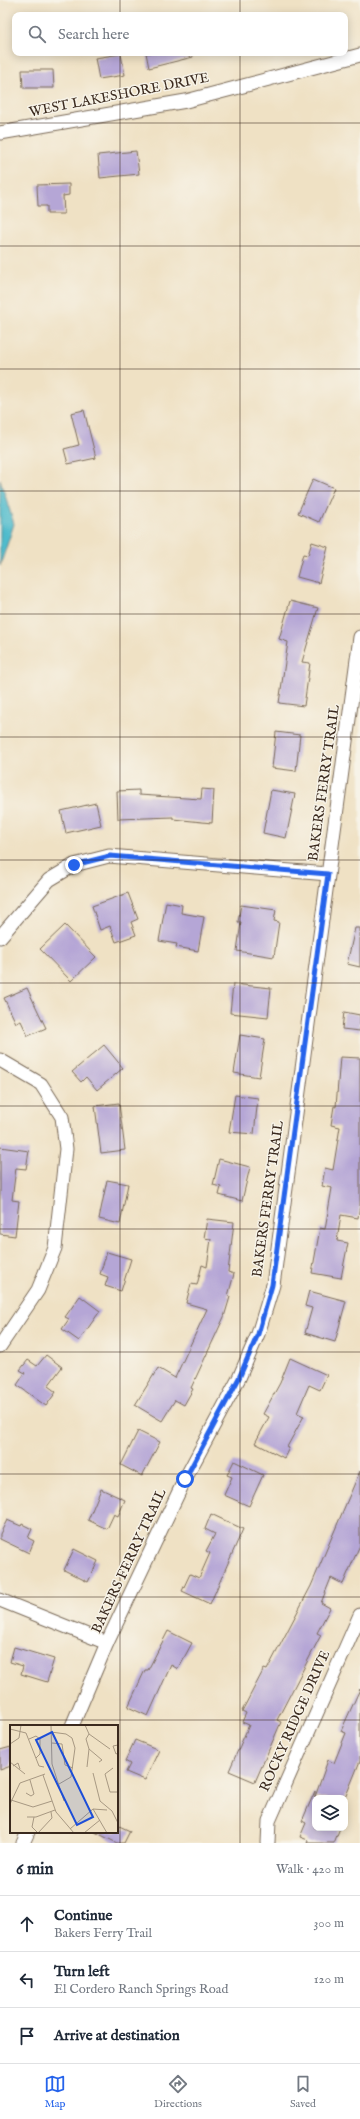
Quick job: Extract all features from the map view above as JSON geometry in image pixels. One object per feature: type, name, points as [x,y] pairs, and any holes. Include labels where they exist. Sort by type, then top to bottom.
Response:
[{"type":"street","name":"WEST LAKESHORE DRIVE","points":[[0,133],[186,101],[360,55]]},
{"type":"street","name":"BAKERS FERRY TRAIL","points":[[72,1725],[107,1644],[185,1479],[239,1378],[258,1334],[272,1285],[360,637]]},
{"type":"street","points":[[0,937],[49,880],[74,865],[110,856],[328,874]]},
{"type":"street","points":[[0,1060],[41,1084],[62,1117],[66,1149],[54,1248],[38,1290],[0,1346]]},
{"type":"street","points":[[0,1600],[107,1644]]},
{"type":"street","name":"ROCKY RIDGE DRIVE","points":[[268,1843],[269,1822],[360,1615]]},
{"type":"street","points":[[23,1843],[28,1833]]},
{"type":"water","points":[[0,479],[14,524],[0,566]]},
{"type":"building","points":[[121,56],[125,75],[99,79],[95,58]]},
{"type":"building","points":[[147,56],[193,56],[193,57],[149,68]]},
{"type":"building","points":[[22,70],[53,70],[54,88],[23,88]]},
{"type":"building","points":[[136,151],[139,174],[100,178],[98,155]]},
{"type":"building","points":[[69,184],[69,195],[63,196],[64,214],[47,214],[47,206],[38,206],[37,185]]},
{"type":"building","points":[[84,410],[96,458],[68,464],[64,449],[79,445],[71,413]]},
{"type":"building","points":[[313,479],[334,488],[319,522],[298,513]]},
{"type":"building","points":[[312,542],[328,547],[319,583],[297,577],[303,554],[308,555]]},
{"type":"building","points":[[290,601],[318,608],[302,662],[310,663],[304,706],[279,703],[288,642],[279,639]]},
{"type":"building","points":[[276,732],[300,735],[296,771],[272,768]]},
{"type":"building","points":[[202,789],[214,790],[212,823],[173,819],[173,817],[118,819],[117,791],[139,790],[139,795],[201,799]]},
{"type":"building","points":[[271,790],[295,794],[286,838],[263,833]]},
{"type":"building","points":[[96,803],[101,825],[66,833],[61,811]]},
{"type":"building","points":[[128,893],[138,919],[131,922],[136,935],[116,942],[110,926],[100,930],[92,906]]},
{"type":"building","points":[[166,902],[182,905],[181,913],[204,917],[198,951],[176,947],[177,944],[159,941]]},
{"type":"building","points":[[241,905],[276,910],[274,921],[279,922],[274,957],[237,951],[241,922],[238,922]]},
{"type":"building","points":[[65,925],[96,957],[71,981],[40,949]]},
{"type":"building","points":[[355,928],[360,928],[360,967],[347,964]]},
{"type":"building","points":[[233,984],[271,988],[268,1017],[230,1013]]},
{"type":"building","points":[[27,988],[46,1028],[28,1036],[21,1021],[16,1023],[4,998]]},
{"type":"building","points":[[344,1012],[360,1015],[360,1031],[342,1029]]},
{"type":"building","points":[[240,1035],[265,1039],[259,1077],[234,1073]]},
{"type":"building","points":[[104,1045],[123,1068],[97,1090],[86,1077],[81,1082],[72,1072]]},
{"type":"building","points":[[340,1057],[360,1058],[360,1205],[358,1218],[341,1215],[337,1241],[348,1243],[341,1278],[312,1273],[320,1228],[325,1229],[332,1188],[322,1186],[325,1168],[333,1170],[340,1127],[331,1125],[334,1106],[336,1107]]},
{"type":"building","points":[[235,1095],[258,1098],[254,1134],[229,1132]]},
{"type":"building","points":[[119,1103],[125,1150],[101,1153],[95,1106]]},
{"type":"building","points":[[0,1147],[29,1151],[26,1169],[16,1168],[12,1200],[19,1201],[15,1236],[0,1234]]},
{"type":"building","points":[[219,1159],[250,1167],[242,1201],[219,1195],[221,1187],[213,1185]]},
{"type":"building","points":[[107,1180],[128,1184],[120,1224],[99,1219]]},
{"type":"building","points":[[207,1219],[234,1222],[228,1272],[234,1274],[228,1296],[230,1297],[224,1317],[191,1388],[193,1389],[184,1405],[175,1400],[162,1421],[135,1405],[158,1368],[175,1378],[207,1309],[186,1303],[191,1284],[197,1285],[202,1265],[207,1267],[211,1239],[204,1238]]},
{"type":"building","points":[[107,1252],[131,1259],[121,1291],[105,1286],[108,1277],[100,1274]]},
{"type":"building","points":[[309,1291],[346,1301],[335,1342],[305,1333],[312,1308],[305,1306]]},
{"type":"building","points":[[80,1296],[100,1311],[79,1341],[62,1329],[69,1319],[65,1317]]},
{"type":"building","points":[[46,1355],[62,1367],[48,1386],[56,1392],[46,1406],[17,1385],[25,1373],[20,1370],[28,1360],[37,1366]]},
{"type":"building","points":[[290,1358],[327,1375],[320,1390],[309,1385],[297,1413],[304,1416],[287,1447],[289,1448],[284,1458],[255,1443],[269,1417],[263,1414],[280,1383]]},
{"type":"building","points":[[138,1431],[160,1442],[142,1476],[121,1465]]},
{"type":"building","points":[[234,1461],[263,1475],[249,1506],[224,1495],[232,1477],[227,1475]]},
{"type":"building","points":[[360,1471],[360,1545],[343,1584],[331,1578],[321,1603],[330,1608],[317,1633],[321,1635],[277,1720],[281,1722],[255,1782],[229,1771],[249,1725],[242,1722],[246,1713],[242,1711],[264,1669],[267,1670],[311,1586]]},
{"type":"building","points":[[101,1489],[125,1500],[118,1516],[114,1514],[107,1529],[88,1520]]},
{"type":"building","points":[[211,1514],[243,1529],[210,1604],[182,1591],[190,1574],[199,1578],[210,1553],[206,1551],[215,1534],[205,1529]]},
{"type":"building","points":[[7,1520],[21,1526],[22,1524],[32,1529],[28,1538],[34,1541],[29,1553],[0,1539],[0,1534]]},
{"type":"building","points":[[74,1549],[98,1561],[88,1582],[64,1570]]},
{"type":"building","points":[[168,1631],[192,1643],[178,1669],[171,1665],[148,1716],[128,1707],[145,1670],[148,1670]]},
{"type":"building","points":[[14,1647],[54,1659],[47,1682],[21,1674],[23,1666],[10,1662]]},
{"type":"building","points":[[360,1689],[360,1761],[346,1795],[316,1795],[328,1760],[334,1763],[346,1733],[341,1731]]},
{"type":"building","points":[[135,1740],[159,1750],[145,1780],[126,1772],[130,1764],[125,1761]]},
{"type":"building","points":[[10,1747],[10,1766],[0,1770],[0,1750]]},
{"type":"building","points":[[312,1798],[312,1831],[339,1831],[334,1843],[307,1843],[308,1840],[300,1837],[306,1823],[302,1821]]},
{"type":"building","points":[[118,1825],[130,1831],[124,1843],[117,1843],[97,1833],[118,1833]]},
{"type":"route","points":[[74,865],[110,856],[328,874],[272,1285],[258,1334],[239,1378],[185,1479]]}]
